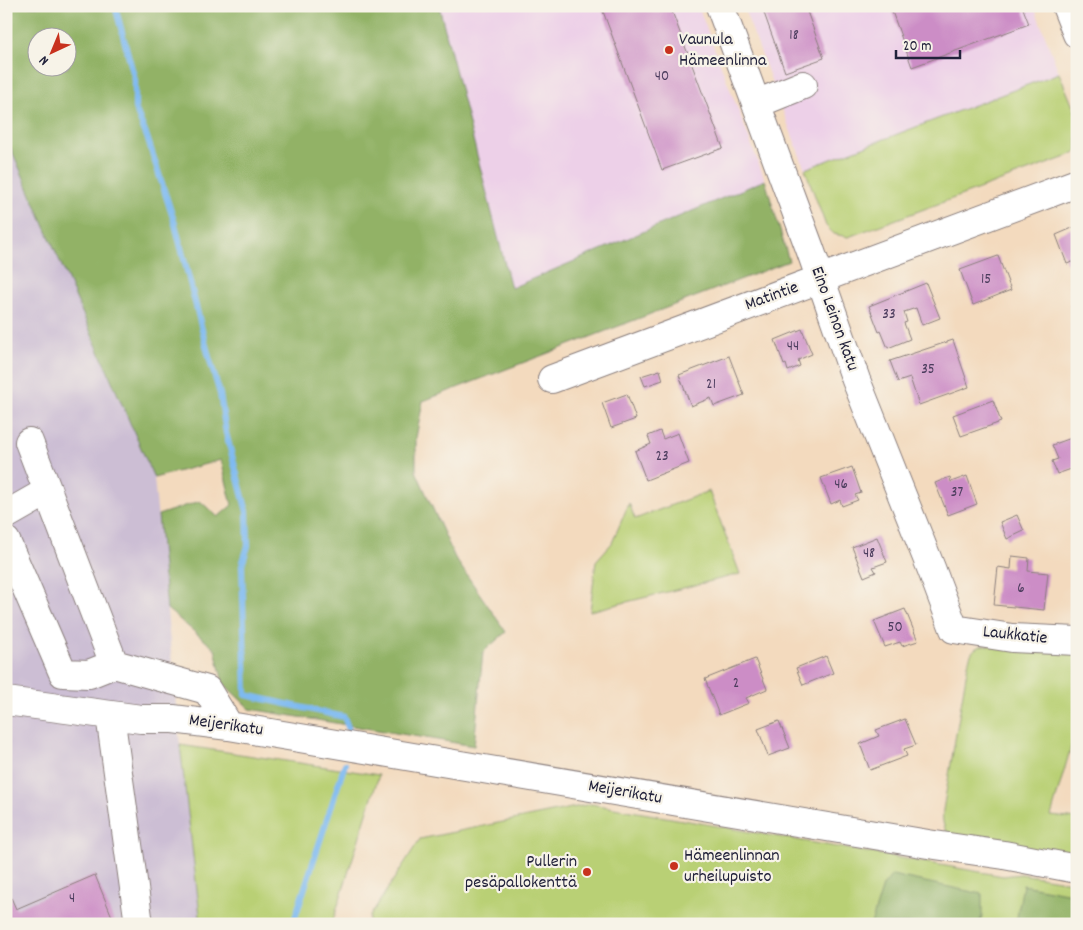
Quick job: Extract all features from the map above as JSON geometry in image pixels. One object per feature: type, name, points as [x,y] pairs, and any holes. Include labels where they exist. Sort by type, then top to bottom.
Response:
[{"type":"street","name":"Eino Leinon katu","points":[[720,6],[856,380],[954,629]]},
{"type":"street","points":[[1066,6],[1077,34]]},
{"type":"street","points":[[756,104],[803,85]]},
{"type":"street","name":"Matintie","points":[[552,379],[1077,183]]},
{"type":"street","points":[[30,442],[114,664]]},
{"type":"street","points":[[6,514],[48,492]]},
{"type":"street","points":[[6,541],[63,673],[89,674],[114,664],[207,690],[228,726]]},
{"type":"street","name":"Laukkatie","points":[[954,629],[1012,638],[1077,641]]},
{"type":"street","name":"Meijerikatu","points":[[6,701],[141,719],[173,719],[228,726],[910,841],[1004,855],[1077,869]]},
{"type":"street","points":[[110,714],[139,924]]},
{"type":"shaded area","points":[[439,6],[698,6],[765,180],[511,288]]},
{"type":"shaded area","points":[[743,6],[1034,6],[1059,73],[805,169]]},
{"type":"shaded area","points":[[6,137],[154,478],[180,745],[201,924],[6,924]]},
{"type":"green space","points":[[6,6],[439,6],[511,288],[765,180],[789,261],[423,401],[416,438],[416,471],[455,558],[506,632],[483,652],[474,746],[250,709],[223,683],[215,649],[167,609],[158,515],[200,501],[218,517],[232,505],[221,460],[154,478],[6,137]]},
{"type":"green space","points":[[1059,73],[1077,116],[1077,151],[1066,157],[848,237],[834,234],[826,226],[805,169]]},
{"type":"green space","points":[[709,491],[740,574],[590,611],[596,561],[612,543],[629,503],[635,519]]},
{"type":"green space","points":[[984,645],[1077,654],[1077,726],[1051,816],[1077,819],[1077,858],[948,835],[946,832],[943,823],[943,810],[968,664],[973,651]]},
{"type":"green space","points":[[180,745],[379,775],[332,924],[201,924]]},
{"type":"green space","name":"Hämeenlinnan urheilupuisto","points":[[591,804],[1003,876],[1021,874],[1077,883],[1077,924],[368,924],[370,916],[420,839]]},
{"type":"green space","points":[[892,875],[982,894],[982,917],[978,924],[871,924],[883,886]]},
{"type":"green space","points":[[1023,885],[1077,895],[1077,924],[1016,923]]},
{"type":"building","points":[[601,6],[670,6],[723,148],[662,170]]},
{"type":"building","points":[[783,6],[805,6],[824,58],[785,72],[764,13]]},
{"type":"building","points":[[890,6],[1022,6],[1029,24],[912,67]]},
{"type":"building","points":[[1077,226],[1077,260],[1067,264],[1056,235]]},
{"type":"building","points":[[998,256],[1011,290],[973,305],[960,270]]},
{"type":"building","points":[[926,283],[940,318],[922,325],[916,308],[904,312],[907,322],[904,323],[910,339],[888,348],[881,331],[879,332],[869,306]]},
{"type":"building","points":[[1077,303],[1077,320],[1071,306]]},
{"type":"building","points":[[802,329],[812,354],[798,360],[800,366],[788,371],[775,340]]},
{"type":"building","points":[[953,340],[969,387],[919,405],[910,378],[898,382],[890,361]]},
{"type":"building","points":[[729,356],[744,395],[714,406],[711,398],[691,406],[679,375]]},
{"type":"building","points":[[660,370],[663,380],[645,386],[641,376]]},
{"type":"building","points":[[627,394],[636,419],[611,428],[602,403]]},
{"type":"building","points":[[993,400],[1001,422],[961,436],[953,415]]},
{"type":"building","points":[[660,431],[663,439],[678,433],[689,463],[646,480],[635,451],[651,444],[648,436]]},
{"type":"building","points":[[1077,436],[1077,467],[1057,474],[1052,461],[1058,459],[1052,445]]},
{"type":"building","points":[[852,467],[861,493],[855,495],[858,500],[842,506],[840,500],[831,504],[821,478]]},
{"type":"building","points":[[967,476],[977,504],[948,515],[935,483],[950,477],[951,482]]},
{"type":"building","points":[[1017,515],[1024,531],[1007,539],[1000,522]]},
{"type":"building","points":[[877,537],[887,562],[873,567],[876,572],[864,577],[852,547]]},
{"type":"building","points":[[1012,556],[1029,558],[1028,571],[1048,573],[1044,610],[994,605],[998,567],[1011,569]]},
{"type":"building","points":[[905,609],[918,641],[902,646],[900,642],[885,647],[874,621]]},
{"type":"building","points":[[826,656],[833,673],[803,685],[796,668]]},
{"type":"building","points":[[755,659],[767,689],[746,698],[749,703],[719,715],[705,679]]},
{"type":"building","points":[[905,719],[916,745],[904,749],[907,756],[870,770],[860,744],[879,736],[876,730]]},
{"type":"building","points":[[779,721],[790,748],[768,756],[758,729]]},
{"type":"building","points":[[95,875],[115,924],[6,924],[6,886],[16,909]]},
{"type":"waterway","points":[[115,6],[135,80],[135,108],[147,137],[175,224],[220,394],[226,433],[247,512],[248,546],[242,565],[246,695],[344,717],[349,730]]},
{"type":"waterway","points":[[293,924],[345,764]]},
{"type":"place","name":"Vaunula Hämeenlinna","points":[[669,50]]},
{"type":"place","name":"Hämeenlinnan urheilupuisto","points":[[674,866]]},
{"type":"place","name":"Pullerin pesäpallokenttä","points":[[587,872]]}]
